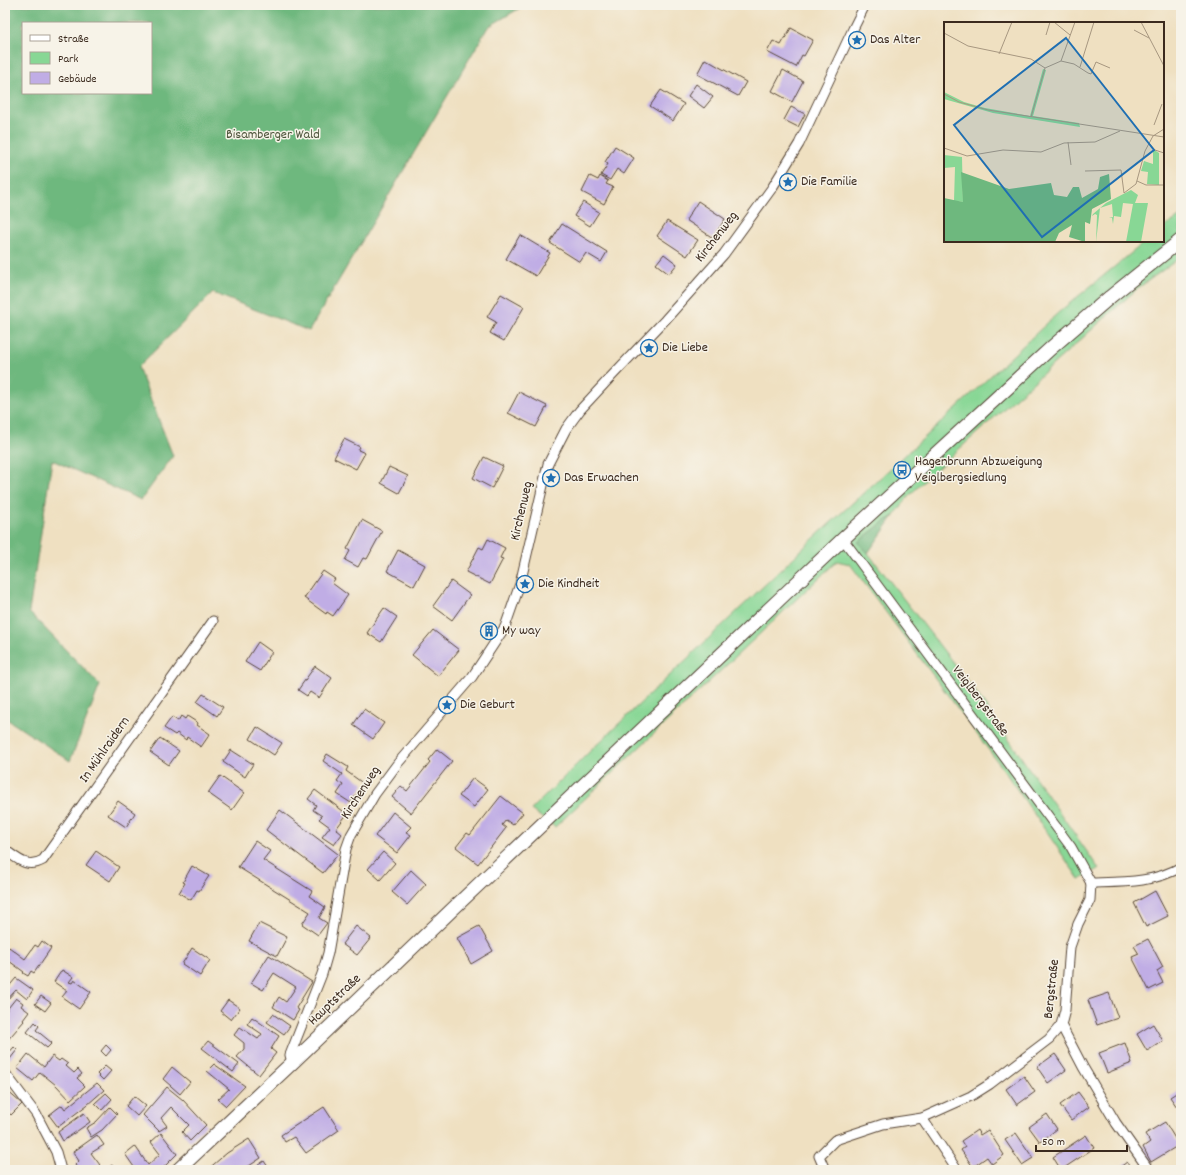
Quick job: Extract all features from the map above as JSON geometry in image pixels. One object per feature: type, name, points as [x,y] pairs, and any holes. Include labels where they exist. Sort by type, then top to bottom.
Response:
[{"type":"main road","name":"Hauptstraße","points":[[178,1170],[843,539],[1051,348],[1110,297],[1181,240]]},
{"type":"street","name":"Kirchenweg","points":[[292,1063],[290,1055],[322,974],[328,953],[346,848],[351,835],[374,794],[398,763],[472,677],[498,640],[505,627],[520,584],[548,464],[556,447],[566,429],[580,410],[665,320],[724,254],[772,188],[799,144],[849,36],[866,5]]},
{"type":"street","name":"Veiglbergstraße","points":[[843,539],[1071,847],[1091,883]]},
{"type":"street","name":"In Mühlraidern","points":[[5,850],[28,864],[36,864],[43,860],[213,620]]},
{"type":"street","points":[[1091,883],[1137,882],[1160,876],[1181,867]]},
{"type":"street","name":"Bergstraße","points":[[1091,883],[1090,900],[1078,924],[1070,947],[1065,1010],[1061,1025],[1112,1117],[1149,1170]]},
{"type":"street","points":[[825,1170],[819,1156],[835,1140],[883,1124],[922,1118],[971,1096],[990,1084],[1049,1039],[1061,1025]]},
{"type":"street","points":[[5,1073],[36,1114],[56,1152],[61,1170]]},
{"type":"street","points":[[922,1118],[957,1170]]},
{"type":"green space","name":"Bisamberger Wald","points":[[5,5],[525,5],[488,27],[309,331],[213,293],[138,367],[173,456],[141,500],[52,460],[29,612],[100,685],[70,761],[5,718]]},
{"type":"green space","points":[[1181,216],[1181,257],[1138,288],[928,477],[908,497],[894,516],[885,521],[858,542],[975,691],[1099,869],[1079,879],[1003,769],[850,564],[837,561],[555,827],[531,810],[585,756],[814,538],[1059,312],[1145,242],[1164,242],[1164,227]]},
{"type":"green space","points":[[894,516],[868,553],[858,542],[885,521]]},
{"type":"building","points":[[791,28],[813,40],[804,56],[802,55],[796,67],[767,52],[773,41],[781,45]]},
{"type":"building","points":[[705,59],[746,82],[738,96],[697,74]]},
{"type":"building","points":[[783,70],[803,81],[792,102],[772,91]]},
{"type":"building","points":[[696,84],[713,97],[704,108],[688,96]]},
{"type":"building","points":[[661,90],[684,104],[673,121],[650,106]]},
{"type":"building","points":[[791,107],[805,114],[798,127],[784,120]]},
{"type":"building","points":[[615,146],[634,158],[624,174],[617,169],[610,180],[601,175],[608,164],[605,162]]},
{"type":"building","points":[[590,176],[598,180],[600,176],[608,181],[606,184],[613,187],[604,204],[582,192]]},
{"type":"building","points":[[698,201],[725,219],[713,238],[686,220]]},
{"type":"building","points":[[583,202],[599,212],[590,226],[574,216]]},
{"type":"building","points":[[667,221],[698,240],[687,256],[657,236]]},
{"type":"building","points":[[562,224],[607,252],[601,262],[586,253],[580,262],[550,243]]},
{"type":"building","points":[[520,235],[550,253],[536,276],[506,259]]},
{"type":"building","points":[[664,254],[677,264],[669,274],[656,264]]},
{"type":"building","points":[[501,294],[524,307],[504,341],[490,333],[496,322],[487,317]]},
{"type":"building","points":[[519,392],[547,406],[536,427],[508,413]]},
{"type":"building","points":[[344,439],[360,447],[358,450],[365,453],[356,469],[334,458]]},
{"type":"building","points":[[484,457],[503,466],[492,488],[473,478]]},
{"type":"building","points":[[389,467],[408,476],[399,493],[381,483]]},
{"type":"building","points":[[362,520],[382,531],[367,559],[363,558],[358,567],[345,560],[350,551],[347,549]]},
{"type":"building","points":[[488,539],[505,548],[500,558],[503,559],[490,584],[466,572],[479,547],[483,549]]},
{"type":"building","points":[[398,550],[425,565],[414,586],[387,571]]},
{"type":"building","points":[[323,571],[335,579],[332,583],[348,595],[333,616],[327,612],[326,614],[304,598]]},
{"type":"building","points":[[451,581],[470,595],[452,620],[433,606]]},
{"type":"building","points":[[384,608],[397,617],[381,642],[367,633]]},
{"type":"building","name":"My way","points":[[489,628],[492,631],[489,634],[486,631]]},
{"type":"building","points":[[433,630],[459,650],[438,676],[412,655]]},
{"type":"building","points":[[258,642],[272,652],[260,671],[245,662]]},
{"type":"building","points":[[315,666],[332,678],[319,698],[310,692],[307,696],[298,690]]},
{"type":"building","points":[[203,694],[223,707],[217,716],[197,702]]},
{"type":"building","points":[[364,709],[384,723],[373,739],[353,725]]},
{"type":"building","points":[[181,716],[185,719],[187,716],[198,723],[197,725],[210,734],[201,747],[187,737],[186,740],[177,733],[175,735],[164,728],[172,717],[178,721]]},
{"type":"building","points":[[257,727],[282,743],[274,755],[250,739]]},
{"type":"building","points":[[160,738],[179,751],[169,765],[150,752]]},
{"type":"building","points":[[437,749],[452,761],[411,813],[392,797],[401,786],[407,791],[430,762],[428,760]]},
{"type":"building","points":[[231,750],[253,764],[245,777],[223,762]]},
{"type":"building","points":[[327,754],[348,767],[346,771],[364,784],[351,803],[337,794],[343,785],[337,781],[342,774],[323,761]]},
{"type":"building","points":[[220,776],[244,793],[232,810],[208,793]]},
{"type":"building","points":[[473,778],[488,789],[474,807],[459,796]]},
{"type":"building","points":[[315,790],[347,814],[336,829],[342,834],[334,845],[322,837],[330,827],[319,819],[322,816],[313,810],[316,805],[308,799]]},
{"type":"building","points":[[501,796],[523,813],[513,825],[506,820],[502,825],[506,828],[478,864],[456,847],[467,833],[470,835]]},
{"type":"building","points":[[118,801],[135,813],[126,827],[108,815]]},
{"type":"building","points":[[280,810],[338,854],[323,873],[266,830]]},
{"type":"building","points":[[393,812],[411,827],[406,832],[411,835],[397,853],[375,836]]},
{"type":"building","points":[[255,841],[270,851],[263,860],[312,891],[309,896],[325,907],[319,918],[327,923],[318,935],[302,924],[310,912],[238,867]]},
{"type":"building","points":[[96,851],[119,867],[110,881],[86,865]]},
{"type":"building","points":[[383,852],[395,863],[380,880],[368,869]]},
{"type":"building","points":[[192,866],[209,876],[191,900],[179,893]]},
{"type":"building","points":[[411,870],[426,884],[407,905],[392,892]]},
{"type":"building","points":[[1155,891],[1168,916],[1146,927],[1134,903]]},
{"type":"building","points":[[259,923],[287,937],[277,956],[249,941]]},
{"type":"building","points":[[356,926],[371,938],[357,955],[342,944]]},
{"type":"building","points":[[479,926],[493,951],[471,964],[457,938]]},
{"type":"building","points":[[1148,939],[1163,967],[1157,971],[1163,983],[1149,990],[1132,957],[1139,954],[1134,946]]},
{"type":"building","points":[[42,941],[51,948],[34,973],[31,971],[28,976],[5,958],[5,953],[9,947],[25,959],[35,945],[38,947]]},
{"type":"building","points":[[192,948],[210,960],[200,976],[182,964]]},
{"type":"building","points":[[269,955],[312,982],[296,1008],[299,1010],[293,1020],[273,1007],[279,997],[286,1002],[296,987],[274,973],[263,990],[251,983]]},
{"type":"building","points":[[62,970],[73,977],[69,982],[72,983],[74,980],[91,992],[79,1009],[62,997],[67,991],[54,982]]},
{"type":"building","points":[[16,978],[33,990],[27,999],[16,990],[5,1002],[5,991]]},
{"type":"building","points":[[1109,993],[1118,1018],[1097,1025],[1088,1000]]},
{"type":"building","points":[[41,996],[51,1003],[45,1011],[35,1004]]},
{"type":"building","points":[[16,998],[23,1003],[21,1006],[29,1012],[23,1020],[24,1021],[5,1043],[5,1012]]},
{"type":"building","points":[[228,1000],[240,1008],[231,1020],[220,1011]]},
{"type":"building","points":[[273,1014],[290,1026],[284,1034],[267,1022]]},
{"type":"building","points":[[252,1017],[279,1036],[271,1049],[276,1053],[259,1075],[237,1057],[244,1049],[244,1043],[234,1035],[240,1027],[258,1039],[262,1034],[247,1024]]},
{"type":"building","points":[[35,1022],[39,1026],[36,1030],[52,1043],[47,1048],[27,1032]]},
{"type":"building","points":[[1153,1024],[1163,1041],[1147,1051],[1137,1034]]},
{"type":"building","points":[[208,1041],[239,1064],[233,1072],[202,1048]]},
{"type":"building","points":[[1125,1043],[1132,1063],[1107,1073],[1099,1053]]},
{"type":"building","points":[[106,1045],[111,1050],[106,1056],[101,1051]]},
{"type":"building","points":[[14,1047],[17,1050],[10,1059],[6,1056]]},
{"type":"building","points":[[28,1054],[44,1067],[52,1056],[59,1061],[61,1059],[68,1064],[66,1066],[74,1073],[78,1069],[82,1074],[77,1078],[85,1086],[70,1100],[56,1085],[40,1072],[33,1081],[17,1068]]},
{"type":"building","points":[[1055,1054],[1066,1070],[1048,1083],[1037,1067]]},
{"type":"building","points":[[214,1064],[245,1086],[226,1106],[218,1099],[229,1089],[207,1071]]},
{"type":"building","points":[[105,1066],[111,1071],[103,1080],[97,1074]]},
{"type":"building","points":[[172,1067],[190,1082],[180,1094],[163,1079]]},
{"type":"building","points":[[1024,1076],[1035,1092],[1017,1105],[1006,1089]]},
{"type":"building","points":[[97,1083],[104,1090],[58,1127],[49,1115],[62,1105],[65,1109]]},
{"type":"building","points":[[167,1087],[183,1100],[206,1125],[190,1141],[182,1132],[189,1125],[171,1107],[161,1118],[167,1126],[159,1131],[143,1115]]},
{"type":"building","points":[[5,1089],[22,1104],[11,1115],[5,1109]]},
{"type":"building","points":[[1181,1090],[1181,1105],[1177,1107],[1170,1097]]},
{"type":"building","points":[[1078,1092],[1089,1107],[1071,1120],[1060,1105]]},
{"type":"building","points":[[106,1093],[112,1099],[102,1110],[95,1103]]},
{"type":"building","points":[[134,1096],[146,1106],[137,1116],[126,1106]]},
{"type":"building","points":[[110,1107],[117,1114],[102,1130],[91,1137],[86,1128],[96,1122]]},
{"type":"building","points":[[324,1107],[339,1130],[306,1153],[294,1137],[285,1142],[281,1135]]},
{"type":"building","points":[[84,1113],[90,1122],[63,1141],[58,1132]]},
{"type":"building","points":[[1047,1114],[1057,1129],[1040,1142],[1029,1127]]},
{"type":"building","points":[[1165,1122],[1179,1145],[1151,1162],[1143,1147],[1150,1142],[1145,1134]]},
{"type":"building","points":[[977,1130],[980,1135],[988,1130],[1004,1155],[992,1164],[987,1157],[973,1167],[961,1150],[965,1147],[961,1141]]},
{"type":"building","points":[[161,1133],[177,1154],[161,1170],[131,1170],[134,1167],[125,1154],[135,1146],[148,1165],[160,1154],[151,1142]]},
{"type":"building","points":[[1016,1133],[1033,1158],[1022,1165],[1005,1140]]},
{"type":"building","points":[[97,1135],[104,1145],[91,1153],[100,1165],[94,1170],[79,1170],[75,1165],[79,1161],[73,1152]]},
{"type":"building","points":[[1086,1135],[1094,1148],[1061,1170],[1053,1157]]},
{"type":"building","points":[[249,1139],[261,1158],[243,1170],[207,1170],[227,1153]]},
{"type":"building","points":[[264,1161],[270,1170],[256,1170],[254,1168]]},
{"type":"building","points":[[1127,1162],[1133,1170],[1116,1170]]},
{"type":"building","points":[[112,1165],[116,1170],[105,1170]]},
{"type":"place","name":"Das Alter","points":[[857,40]]},
{"type":"place","name":"Die Familie","points":[[788,182]]},
{"type":"place","name":"Die Liebe","points":[[649,348]]},
{"type":"place","name":"Hagenbrunn Abzweigung Veiglbergsiedlung","points":[[902,470]]},
{"type":"place","name":"Das Erwachen","points":[[551,478]]},
{"type":"place","name":"Die Kindheit","points":[[525,584]]},
{"type":"place","name":"My way","points":[[489,631]]},
{"type":"place","name":"Die Geburt","points":[[447,705]]}]
